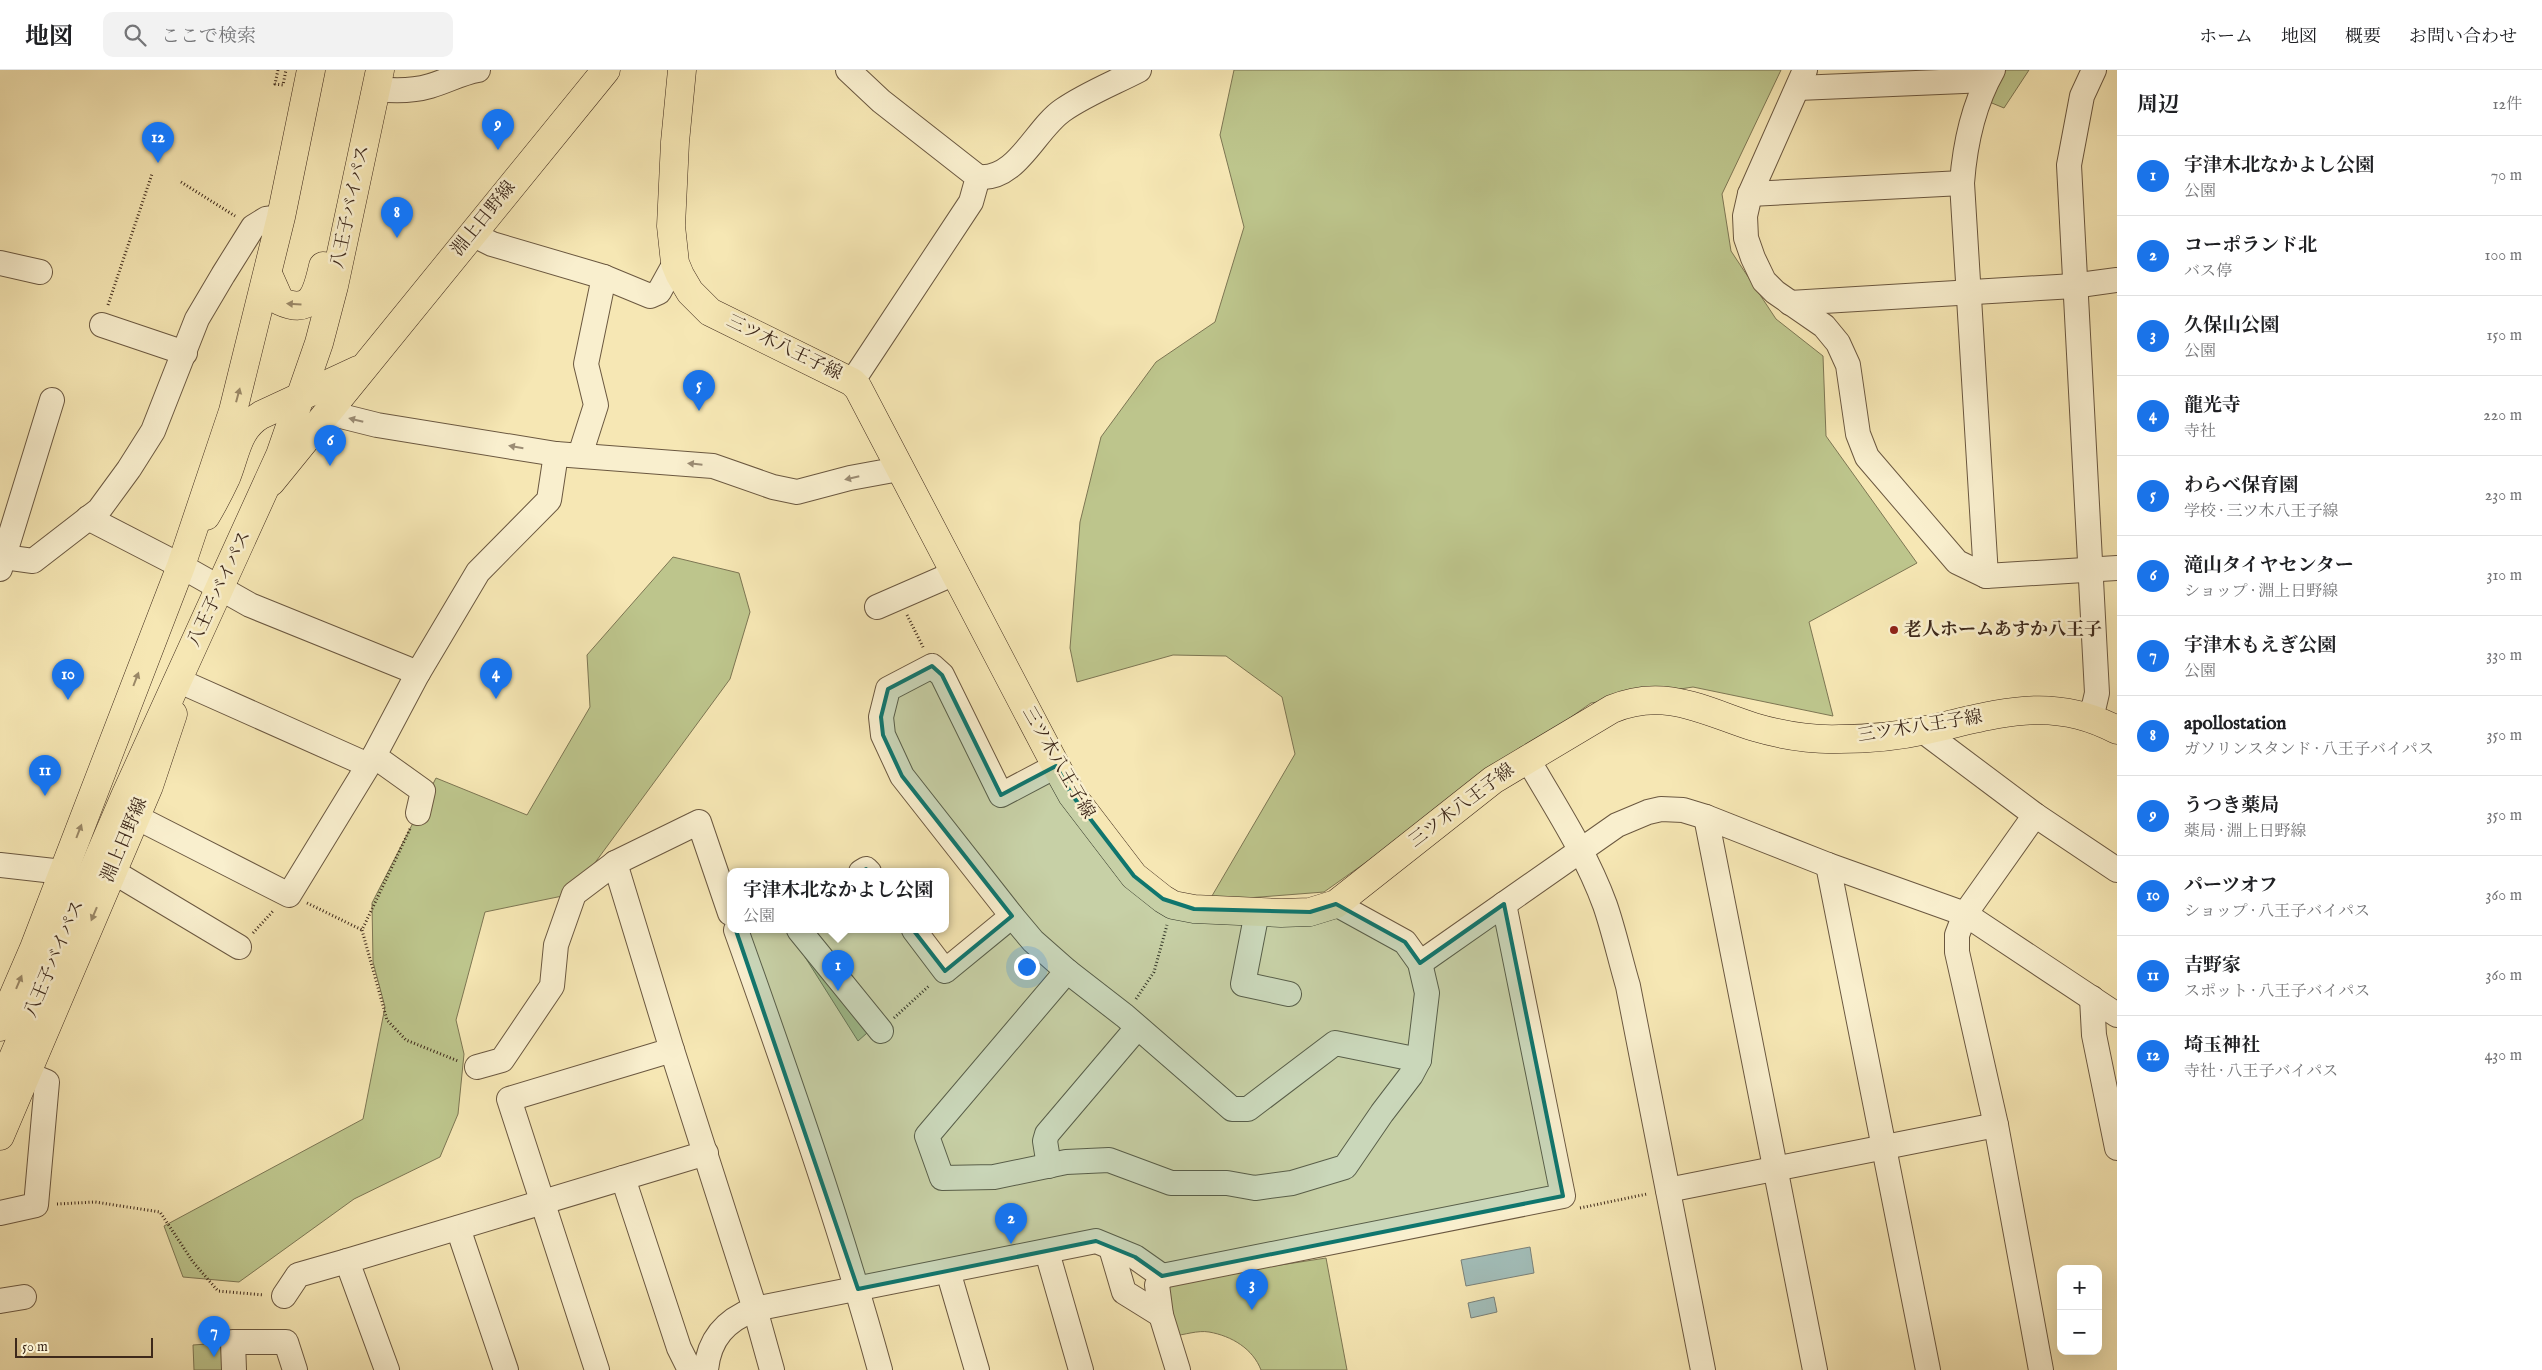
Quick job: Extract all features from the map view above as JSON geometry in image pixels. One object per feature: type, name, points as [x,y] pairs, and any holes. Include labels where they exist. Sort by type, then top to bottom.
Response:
[{"type":"main road","name":"八王子バイパス","points":[[0,1027],[63,872],[181,566],[234,411],[281,217],[311,70]]},
{"type":"main road","name":"淵上日野線","points":[[267,486],[329,413],[361,368],[606,70]]},
{"type":"main road","name":"三ツ木八王子線","points":[[682,70],[675,142],[671,226],[675,263],[690,292],[710,312],[852,382],[858,388],[1056,766],[1077,802],[1128,869],[1153,893],[1173,905],[1194,909],[1310,912],[1336,904],[1444,818],[1528,758],[1612,709],[1633,702],[1653,700],[1693,704],[1755,727],[1814,739],[1860,738],[1923,731],[1980,718],[2043,708],[2087,716],[2117,730]]},
{"type":"main road","name":"八王子バイパス","points":[[0,1088],[95,865],[219,588],[267,486],[301,396],[319,343],[334,286],[378,80]]},
{"type":"main road","points":[[268,274],[280,301],[293,306],[310,302],[314,297],[318,290],[335,212],[361,157]]},
{"type":"main road","points":[[319,343],[322,352],[332,366],[349,370],[361,368]]},
{"type":"main road","name":"淵上日野線","points":[[181,566],[226,477],[244,429],[261,415],[361,368]]},
{"type":"main road","name":"淵上日野線","points":[[0,1136],[25,1073],[149,786],[204,623]]},
{"type":"street","points":[[378,80],[396,91],[430,86],[464,73],[478,70]]},
{"type":"street","points":[[848,70],[881,101],[978,177],[997,176],[1014,162],[1062,110],[1139,70]]},
{"type":"street","points":[[2087,716],[2094,706],[2097,692],[2081,285],[2069,165],[2082,96],[2094,70]]},
{"type":"street","points":[[1986,576],[1962,182],[1964,149],[1974,113],[1990,75],[1801,79],[1750,194],[1745,216],[1746,238],[1764,281],[1790,303],[1824,326],[1838,343],[1848,365],[1858,434],[1867,457],[1957,562],[1986,576],[2117,568]]},
{"type":"street","points":[[852,382],[972,202],[978,177]]},
{"type":"street","points":[[1750,194],[1962,182]]},
{"type":"street","points":[[52,400],[2,563],[33,561],[70,530],[99,510],[153,431],[198,319],[253,227],[266,219],[281,217]]},
{"type":"street","points":[[472,234],[492,244],[604,278],[650,296],[655,296],[675,263]]},
{"type":"street","points":[[0,263],[40,272]]},
{"type":"street","points":[[580,455],[596,405],[586,364],[604,278]]},
{"type":"street","points":[[1790,303],[2081,285],[2117,280]]},
{"type":"street","points":[[102,325],[185,353]]},
{"type":"street","points":[[329,413],[377,425],[556,454],[713,466],[773,487],[797,492],[850,478],[900,469]]},
{"type":"street","points":[[136,817],[289,895],[371,760],[418,673],[478,572],[549,500],[556,454]]},
{"type":"street","points":[[88,518],[181,566],[250,606],[418,673]]},
{"type":"street","points":[[888,602],[955,573]]},
{"type":"street","points":[[1056,766],[1001,795],[942,675],[932,666],[888,689],[881,717],[883,735],[902,776],[916,797],[1012,916],[1033,941],[1232,1108],[1248,1109],[1335,1042],[1419,1060]]},
{"type":"street","points":[[184,683],[371,760],[423,791],[418,813]]},
{"type":"street","points":[[1923,731],[2036,815],[2117,870]]},
{"type":"street","points":[[1528,758],[1581,852],[1604,904],[1628,986],[1703,1370]]},
{"type":"street","points":[[1420,963],[1617,825],[1648,812],[1672,809],[1706,817],[1828,865],[1965,914],[2117,1015]]},
{"type":"street","points":[[2036,815],[1965,914],[1957,935],[1956,952],[1996,1125],[2041,1370]]},
{"type":"street","points":[[1706,817],[1815,1370]]},
{"type":"street","points":[[477,1067],[502,1060],[552,986],[556,945],[574,894],[615,863],[699,822],[727,902]]},
{"type":"street","points":[[615,863],[672,1050],[755,1309],[772,1370]]},
{"type":"street","points":[[0,865],[63,872]]},
{"type":"street","points":[[1828,865],[1928,1370]]},
{"type":"street","points":[[112,871],[239,947]]},
{"type":"street","points":[[1067,970],[927,1136],[942,1178],[994,1176],[1066,1162],[1109,1160],[1171,1183],[1227,1183],[1255,1188],[1292,1183],[1345,1167],[1411,1075],[1419,1060],[1426,993],[1420,963],[1405,942],[1336,904]]},
{"type":"street","points":[[706,1370],[707,1360],[715,1337],[727,1324],[755,1309],[1096,1241],[1135,1257],[1162,1276],[1562,1196],[1504,904]]},
{"type":"street","points":[[1257,912],[1243,984],[1289,994]]},
{"type":"street","points":[[916,933],[945,971],[1012,916]]},
{"type":"street","points":[[738,933],[813,1149],[858,1289],[880,1370]]},
{"type":"street","points":[[801,933],[881,1031]]},
{"type":"street","points":[[2092,998],[2094,1035],[2117,1148]]},
{"type":"street","points":[[1049,1166],[1045,1141],[1047,1134],[1131,1022]]},
{"type":"street","points":[[597,1370],[541,1202],[509,1098],[672,1050]]},
{"type":"street","points":[[0,1213],[36,1205],[47,1082],[25,1073]]},
{"type":"street","points":[[1668,1190],[1996,1125]]},
{"type":"street","points":[[284,1296],[298,1275],[706,1152]]},
{"type":"street","points":[[622,1178],[679,1348],[690,1370]]},
{"type":"street","points":[[458,1228],[506,1370]]},
{"type":"street","points":[[1112,1248],[1124,1292],[1161,1315]]},
{"type":"street","points":[[1047,1252],[1081,1370]]},
{"type":"street","points":[[347,1261],[387,1370]]},
{"type":"street","points":[[948,1271],[977,1370]]},
{"type":"street","points":[[1162,1276],[1157,1286],[1161,1315],[1178,1370]]},
{"type":"street","points":[[0,1301],[24,1297]]},
{"type":"street","points":[[234,1370],[233,1342],[286,1342],[295,1370]]},
{"type":"path","points":[[278,70],[275,84],[283,84],[286,70]]},
{"type":"path","points":[[102,325],[152,174]]},
{"type":"path","points":[[181,182],[253,227]]},
{"type":"path","points":[[888,602],[932,666]]},
{"type":"path","points":[[418,813],[362,930],[387,1020],[406,1040],[477,1067]]},
{"type":"path","points":[[239,947],[289,895],[362,930]]},
{"type":"path","points":[[1131,1022],[1154,972],[1173,905]]},
{"type":"path","points":[[881,1031],[945,971]]},
{"type":"path","points":[[36,1205],[95,1202],[160,1212],[193,1262],[218,1291],[284,1296]]},
{"type":"highlighted area","points":[[932,666],[942,675],[1001,795],[1056,766],[1072,795],[1134,876],[1163,899],[1194,909],[1310,912],[1336,904],[1405,942],[1420,963],[1504,904],[1563,1196],[1162,1276],[1135,1257],[1096,1241],[858,1289],[729,910],[776,901],[796,926],[866,869],[945,971],[1012,916],[902,776],[883,735],[881,717],[888,689]]},
{"type":"green space","points":[[1234,70],[1781,70],[1722,194],[1731,251],[1776,319],[1823,356],[1826,436],[1917,563],[1809,622],[1833,716],[1693,687],[1591,703],[1324,892],[1209,901],[1295,754],[1282,697],[1226,656],[1173,655],[1077,682],[1070,648],[1080,522],[1101,437],[1156,362],[1215,322],[1244,227],[1220,135]]},
{"type":"green space","points":[[2002,70],[2029,70],[2004,108],[1987,101]]},
{"type":"green space","points":[[673,557],[739,573],[750,612],[730,679],[572,894],[485,912],[456,1020],[464,1054],[458,1114],[440,1157],[354,1199],[239,1282],[183,1277],[164,1226],[363,1119],[385,1007],[373,962],[372,903],[436,778],[527,815],[590,707],[587,655]]},
{"type":"green space","points":[[813,947],[876,1025],[858,1041],[805,957]]},
{"type":"green space","points":[[1326,1258],[1347,1370],[1261,1370],[1247,1350],[1226,1337],[1205,1332],[1173,1336],[1165,1289],[1170,1282]]},
{"type":"green space","points":[[233,1342],[234,1370],[194,1370],[193,1345]]},
{"type":"water","points":[[1530,1247],[1534,1273],[1466,1286],[1461,1260]]},
{"type":"water","points":[[1494,1297],[1497,1312],[1471,1318],[1468,1303]]},
{"type":"place","name":"うつき薬局","points":[[498,150]]},
{"type":"place","name":"埼玉神社","points":[[158,163]]},
{"type":"place","name":"apollostation","points":[[397,238]]},
{"type":"place","name":"わらべ保育園","points":[[699,411]]},
{"type":"place","name":"滝山タイヤセンター","points":[[330,466]]},
{"type":"place","name":"老人ホームあすか八王子","points":[[1894,630]]},
{"type":"place","name":"龍光寺","points":[[496,699]]},
{"type":"place","name":"パーツオフ","points":[[68,700]]},
{"type":"place","name":"吉野家","points":[[45,796]]},
{"type":"place","name":"宇津木北なかよし公園","points":[[838,991]]},
{"type":"place","name":"コーポランド北","points":[[1011,1244]]},
{"type":"place","name":"久保山公園","points":[[1252,1310]]},
{"type":"place","name":"宇津木もえぎ公園","points":[[214,1357]]}]
